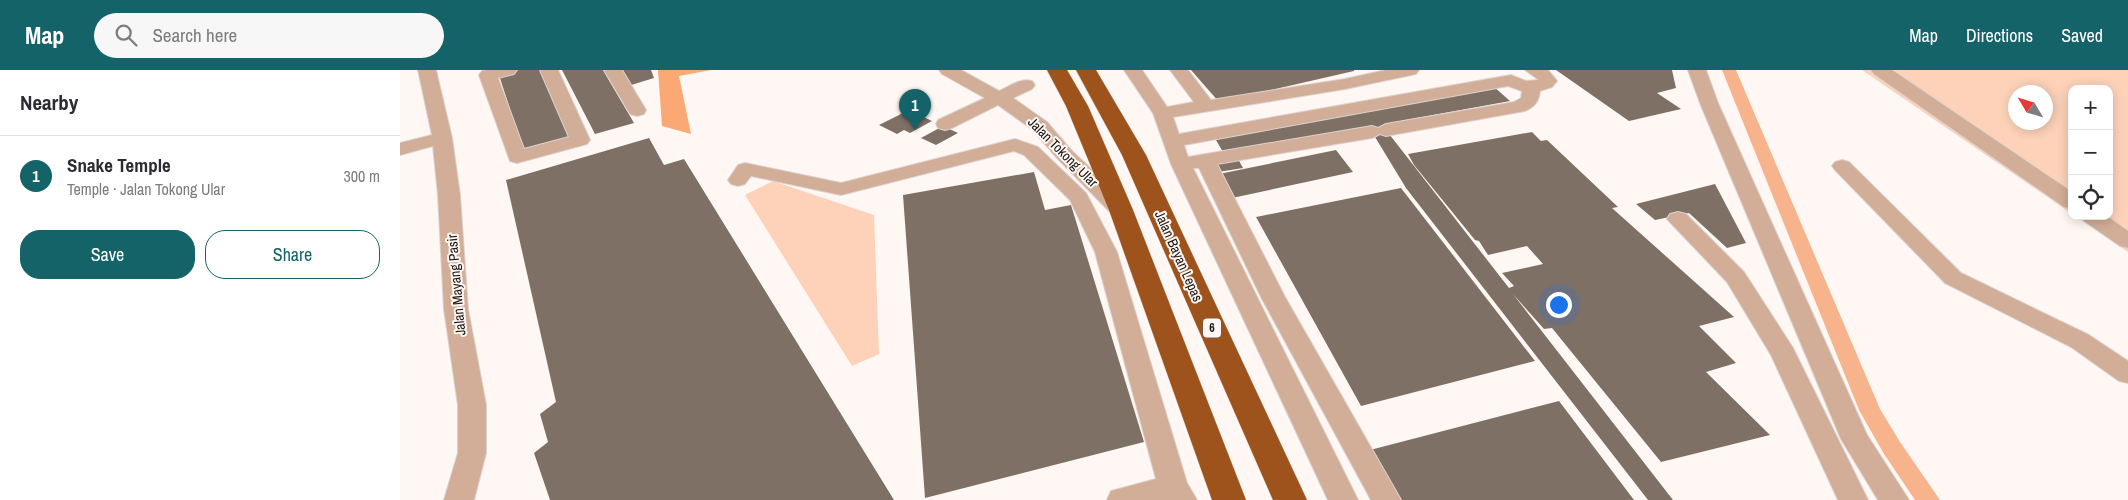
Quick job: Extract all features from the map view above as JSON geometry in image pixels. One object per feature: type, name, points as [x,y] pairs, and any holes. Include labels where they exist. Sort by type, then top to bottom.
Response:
[{"type":"highway","points":[[1057,70],[1077,106],[1121,210],[1229,500]]},
{"type":"highway","name":"Jalan Bayan Lepas","points":[[1086,70],[1134,155],[1290,500]]},
{"type":"street","name":"Jalan Mayang Pasir","points":[[427,70],[442,138],[449,195],[456,309],[472,406],[472,454],[459,500]]},
{"type":"street","points":[[508,70],[488,75],[517,157],[580,140],[549,70]]},
{"type":"street","points":[[613,70],[637,110]]},
{"type":"street","name":"Jalan Tokong Ular","points":[[948,70],[1013,106],[1040,126],[1064,154],[1121,210]]},
{"type":"street","points":[[1133,70],[1162,113],[1172,138],[1193,162],[1273,297],[1386,500]]},
{"type":"street","points":[[1179,70],[1206,106]]},
{"type":"street","points":[[1162,113],[1345,84],[1410,70]]},
{"type":"street","points":[[1698,70],[1709,103],[1855,439],[1894,500]]},
{"type":"street","points":[[1880,70],[2068,199]]},
{"type":"street","points":[[1172,138],[1512,75],[1519,85],[1532,79],[1531,98],[1527,104],[1518,107],[1193,162]]},
{"type":"street","points":[[945,124],[1026,85]]},
{"type":"street","points":[[400,148],[442,138]]},
{"type":"street","points":[[738,180],[745,169],[841,189],[1015,145],[1031,151],[1079,197],[1106,252],[1178,493],[1122,500]]},
{"type":"street","points":[[1193,162],[1247,301],[1343,500]]},
{"type":"street","points":[[1842,166],[1953,278],[2080,341],[2128,374]]},
{"type":"street","points":[[1678,219],[1736,278],[1784,354],[1853,500]]},
{"type":"street","points":[[2098,220],[2128,241]]},
{"type":"street","points":[[1247,301],[1273,297]]},
{"type":"shaded area","points":[[658,70],[711,70],[679,76],[691,134],[662,126]]},
{"type":"shaded area","points":[[1862,70],[2128,70],[2128,252],[2082,220],[2113,220],[2113,85],[2068,85],[2068,211]]},
{"type":"shaded area","points":[[773,181],[874,215],[879,354],[852,366],[745,195]]},
{"type":"building","points":[[517,70],[542,70],[570,140],[524,153],[499,75]]},
{"type":"building","points":[[562,70],[603,70],[634,123],[595,134]]},
{"type":"building","points":[[620,70],[651,70],[654,78],[628,86]]},
{"type":"building","points":[[1191,70],[1354,70],[1354,71],[1219,102]]},
{"type":"building","points":[[1556,70],[1672,70],[1676,88],[1657,93],[1681,109],[1629,121]]},
{"type":"building","points":[[1493,86],[1510,101],[1384,124],[1386,130],[1509,288],[1514,286],[1502,273],[1543,264],[1527,246],[1488,255],[1479,241],[1475,240],[1414,165],[1408,154],[1532,132],[1541,141],[1547,140],[1618,207],[1612,208],[1734,317],[1699,326],[1736,363],[1706,372],[1770,435],[1661,462],[1552,328],[1544,329],[1513,294],[1673,500],[1648,500],[1406,188],[1372,132],[1371,126],[1223,152],[1213,135]]},
{"type":"building","points":[[909,110],[932,121],[910,133],[904,130],[897,134],[879,125]]},
{"type":"building","points":[[943,126],[958,133],[936,145],[921,138]]},
{"type":"building","points":[[649,138],[664,165],[684,159],[894,500],[550,500],[534,453],[548,442],[540,414],[556,402],[506,180]]},
{"type":"building","points":[[1336,150],[1353,172],[1232,198],[1219,174]]},
{"type":"building","points":[[1238,159],[1243,168],[1218,172],[1213,163]]},
{"type":"building","points":[[1034,172],[1045,210],[1071,205],[1144,442],[925,498],[903,195]]},
{"type":"building","points":[[1715,184],[1746,243],[1727,248],[1689,213],[1655,220],[1636,204]]},
{"type":"building","points":[[1401,188],[1535,361],[1361,406],[1256,217]]},
{"type":"building","points":[[1559,401],[1634,500],[1400,500],[1370,450]]},
{"type":"waterway","points":[[1729,70],[1870,410],[1892,448],[1928,500]]},
{"type":"place","name":"Snake Temple","points":[[915,130]]}]
